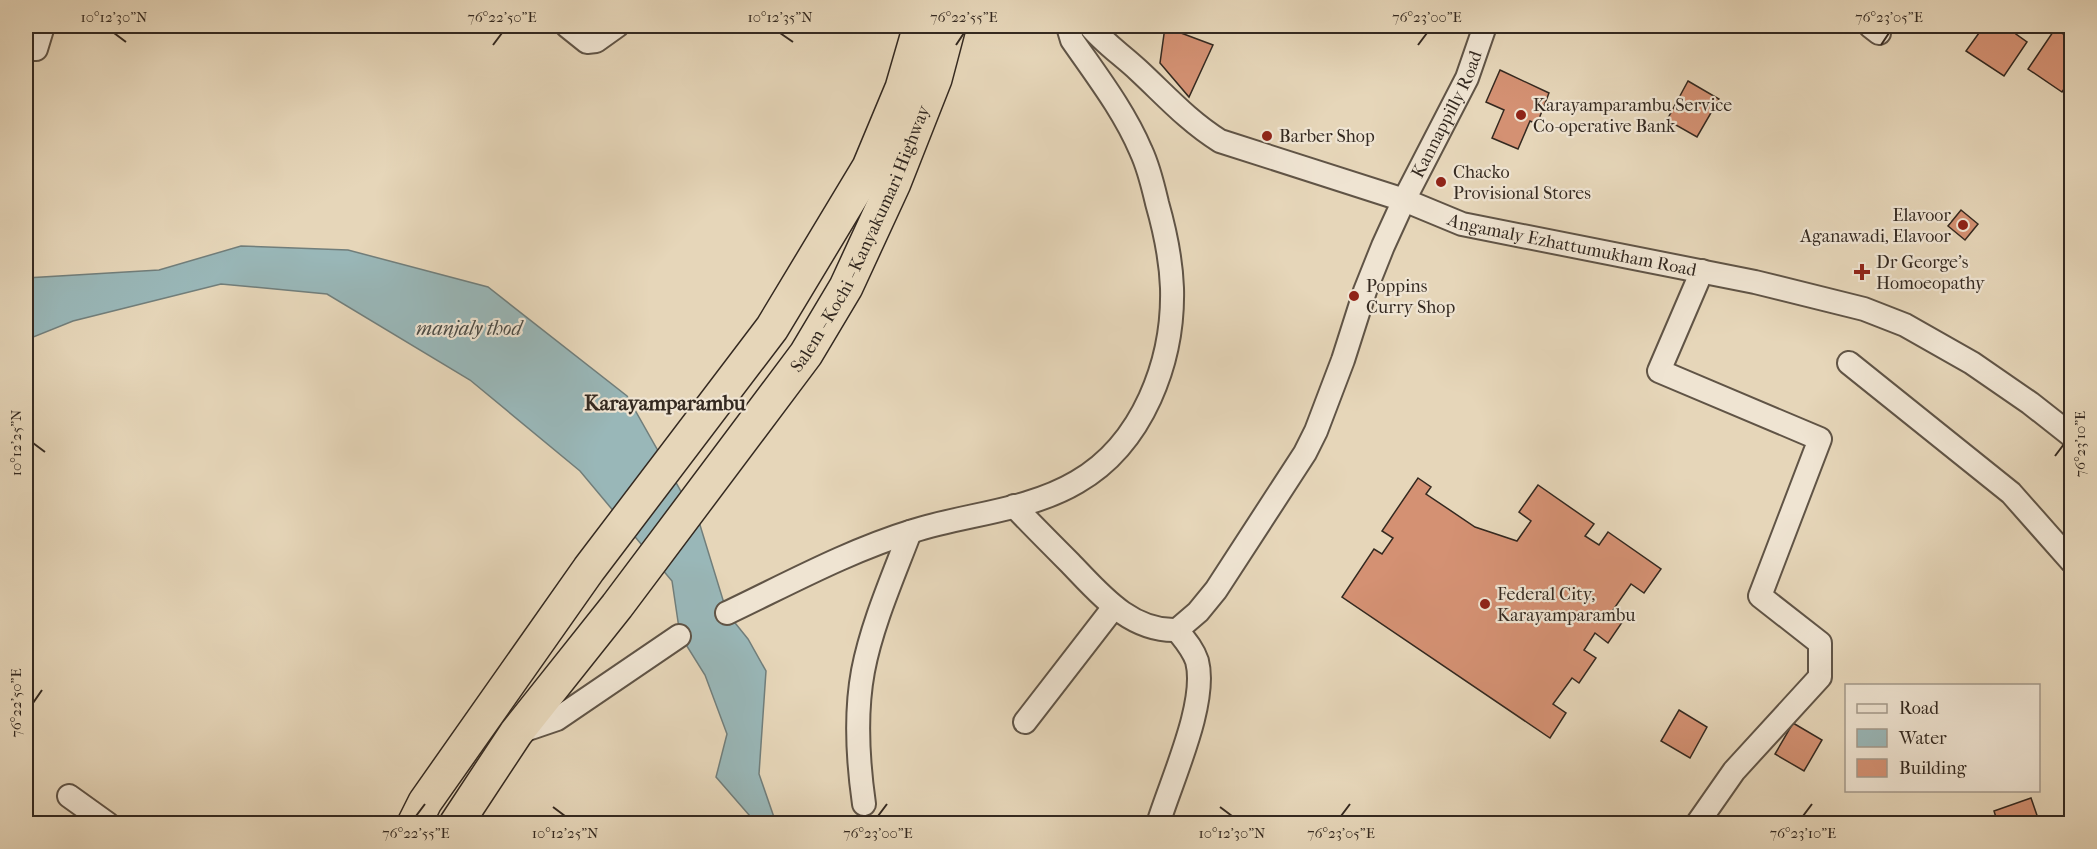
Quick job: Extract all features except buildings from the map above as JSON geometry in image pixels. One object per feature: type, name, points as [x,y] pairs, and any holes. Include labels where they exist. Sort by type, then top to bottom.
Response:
[{"type":"highway","name":"Salem - Kochi - Kanyakumari Highway","points":[[414,824],[425,802],[589,569],[772,328],[868,167],[902,88],[920,26]]},
{"type":"highway","name":"Salem - Kochi - Kanyakumari Highway","points":[[516,733],[616,606],[806,354],[846,287],[894,183],[935,79],[949,26]]},
{"type":"highway","points":[[456,824],[516,733]]},
{"type":"street","points":[[36,49],[43,26]]},
{"type":"street","points":[[567,26],[587,42],[596,41],[617,26]]},
{"type":"street","points":[[727,613],[844,557],[910,532],[1014,506],[1077,483],[1103,464],[1125,439],[1146,407],[1160,374],[1171,318],[1170,260],[1145,161],[1119,108],[1072,40],[1070,26]]},
{"type":"street","name":"Angamaly Ezhattumukham Road","points":[[1090,26],[1181,113],[1220,141],[1404,200],[1462,224],[1755,282],[1863,309],[1905,325],[1972,363],[2030,403],[2072,436]]},
{"type":"street","name":"Kannappilly Road","points":[[1177,630],[1198,612],[1216,590],[1305,453],[1326,407],[1365,291],[1404,200],[1467,78],[1485,26]]},
{"type":"street","points":[[1697,824],[1734,771],[1820,677],[1820,643],[1760,596],[1820,439],[1659,371],[1702,271]]},
{"type":"street","points":[[1849,363],[2011,493],[2072,561]]},
{"type":"street","points":[[1014,506],[1114,608],[1155,628],[1177,630],[1190,645],[1199,674],[1195,715],[1158,824]]},
{"type":"street","points":[[864,804],[859,752],[860,690],[863,670],[877,621],[910,532]]},
{"type":"street","points":[[1025,722],[1114,608]]},
{"type":"street","points":[[516,733],[557,719],[679,636]]},
{"type":"street","points":[[69,796],[108,824]]},
{"type":"water","name":"manjaly thod","points":[[241,246],[348,250],[488,287],[627,396],[700,525],[727,613],[748,639],[766,671],[759,774],[776,823],[756,823],[716,777],[727,734],[705,675],[680,635],[672,581],[580,471],[470,380],[327,294],[221,284],[73,321],[26,340],[26,278],[159,270]]},
{"type":"place","name":"Karayamparambu Service Co-operative Bank","points":[[1521,115]]},
{"type":"place","name":"Barber Shop","points":[[1267,136]]},
{"type":"place","name":"Chacko Provisional Stores","points":[[1441,182]]},
{"type":"place","name":"Elavoor Aganawadi, Elavoor","points":[[1963,225]]},
{"type":"place","name":"Dr George's Homoeopathy","points":[[1862,272]]},
{"type":"place","name":"Poppins Curry Shop","points":[[1354,296]]},
{"type":"place","name":"Federal City, Karayamparambu","points":[[1485,604]]},
{"type":"district","name":"Karayamparambu","points":[[665,403]]}]
